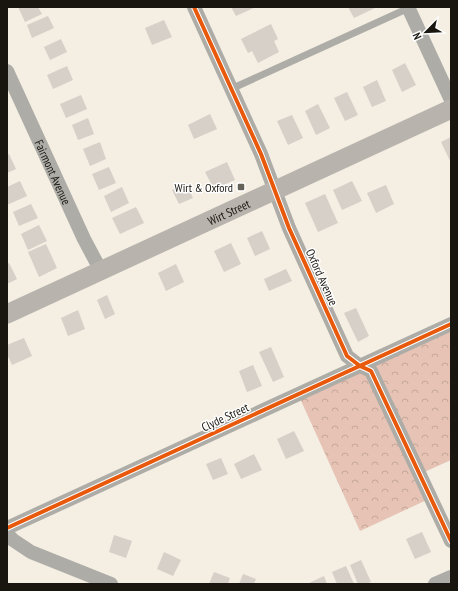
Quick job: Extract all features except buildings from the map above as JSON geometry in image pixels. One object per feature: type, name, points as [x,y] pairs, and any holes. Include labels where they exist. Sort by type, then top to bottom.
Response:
[{"type":"main road","name":"Wirt Street","points":[[7,314],[451,109]]},
{"type":"street","name":"Oxford Avenue","points":[[194,7],[261,154],[289,228],[347,356],[360,366],[371,371],[451,541]]},
{"type":"street","points":[[409,7],[451,100]]},
{"type":"street","name":"Fairmont Avenue","points":[[7,71],[84,239],[101,271]]},
{"type":"street","name":"Clyde Street","points":[[7,528],[451,324]]},
{"type":"street","points":[[7,534],[31,552],[111,584]]},
{"type":"street","points":[[435,584],[451,577]]},
{"type":"lane","points":[[231,89],[409,7]]},
{"type":"green space","points":[[451,324],[451,460],[420,474],[431,498],[360,531],[298,394]]},
{"type":"cycle path","points":[[194,7],[261,154],[289,228],[347,356],[360,366],[371,371],[451,541]]},
{"type":"cycle path","points":[[7,528],[451,324]]},
{"type":"place","name":"Wirt & Oxford","points":[[241,187]]}]
